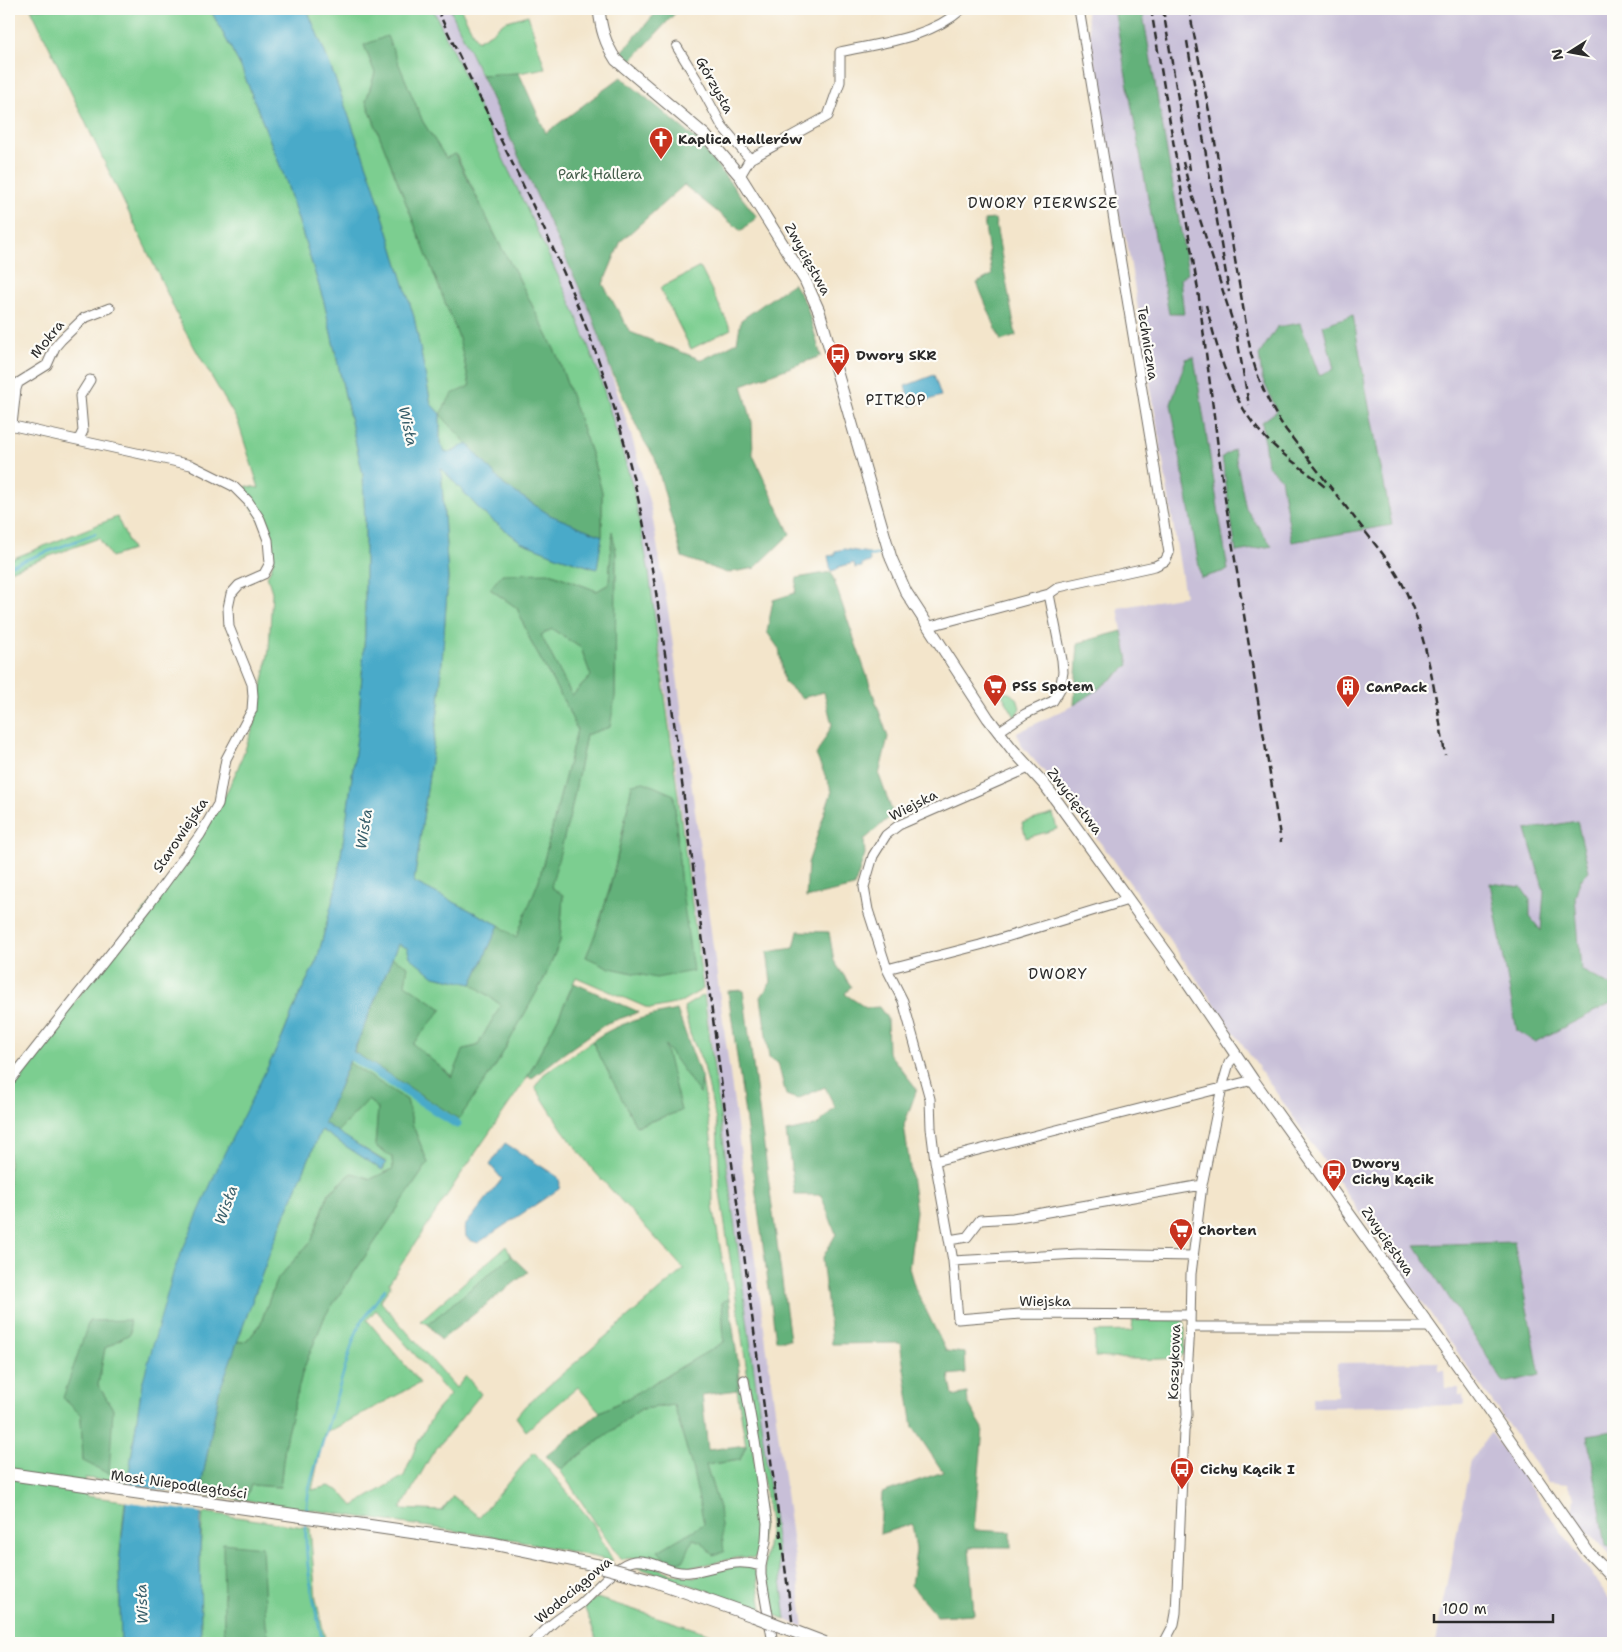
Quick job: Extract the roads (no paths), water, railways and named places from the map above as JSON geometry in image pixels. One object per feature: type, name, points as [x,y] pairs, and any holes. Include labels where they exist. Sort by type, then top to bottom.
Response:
[{"type":"main road","name":"Most Niepodległości","points":[[9,1474],[509,1546],[596,1565],[652,1580],[825,1643]]},
{"type":"street","name":"Zwycięstwa","points":[[599,9],[600,26],[606,44],[616,60],[705,135],[740,176],[787,248],[814,296],[891,558],[906,592],[929,628],[998,732],[1060,804],[1174,963],[1253,1080],[1588,1552],[1613,1578]]},
{"type":"street","points":[[740,176],[750,159],[828,116],[840,82],[840,52],[899,39],[937,27],[950,20],[962,9]]},
{"type":"street","name":"Techniczna","points":[[929,628],[934,625],[1049,594],[1059,587],[1155,566],[1165,561],[1169,553],[1079,9]]},
{"type":"street","name":"Górzysta","points":[[677,47],[722,126],[750,159]]},
{"type":"street","name":"Mokra","points":[[11,425],[18,383],[47,365],[55,347],[84,318],[110,308]]},
{"type":"street","points":[[79,439],[83,431],[80,396],[90,380]]},
{"type":"street","name":"Starowiejska","points":[[9,1082],[148,906],[200,835],[218,804],[226,759],[252,710],[253,696],[252,684],[230,627],[228,608],[231,594],[239,584],[264,574],[270,562],[268,540],[260,519],[248,501],[233,486],[193,466],[11,425]]},
{"type":"street","points":[[998,732],[1025,714],[1053,701],[1060,689],[1063,672],[1062,660],[1049,594]]},
{"type":"street","name":"Wiejska","points":[[1029,768],[899,825],[886,836],[874,856],[864,887],[868,910],[887,969],[903,1001],[930,1099],[935,1161],[953,1261],[958,1319],[1020,1314],[1189,1315]]},
{"type":"street","points":[[887,969],[980,945],[1128,900]]},
{"type":"street","name":"Koszykowa","points":[[1166,1642],[1174,1624],[1176,1613],[1191,1274],[1202,1185],[1222,1087],[1229,1063],[1236,1055]]},
{"type":"street","points":[[935,1161],[1253,1080]]},
{"type":"street","points":[[949,1240],[967,1237],[980,1220],[1022,1216],[1202,1185]]},
{"type":"street","points":[[953,1261],[1079,1254],[1194,1256]]},
{"type":"street","points":[[1190,1327],[1430,1327]]},
{"type":"street","points":[[744,1380],[767,1523],[761,1575],[773,1643]]},
{"type":"street","name":"Wodociągowa","points":[[532,1643],[622,1565],[632,1561],[650,1562],[686,1573],[736,1561],[761,1566]]},
{"type":"water","name":"Wisła","points":[[210,9],[307,9],[330,65],[372,180],[414,317],[431,404],[440,414],[440,444],[446,453],[453,452],[467,443],[504,485],[550,515],[602,536],[597,569],[521,542],[483,513],[441,468],[448,578],[439,704],[414,882],[499,925],[472,984],[434,976],[410,957],[407,948],[398,944],[324,1123],[386,1163],[382,1170],[321,1130],[273,1244],[219,1392],[202,1481],[200,1550],[201,1643],[121,1643],[119,1564],[129,1472],[142,1384],[174,1270],[221,1160],[282,1038],[298,998],[317,960],[336,887],[347,816],[358,729],[365,634],[363,475],[324,302],[286,181],[241,67]]},
{"type":"water","points":[[934,375],[941,396],[911,406],[905,386]]},
{"type":"water","points":[[844,549],[869,553],[870,562],[862,564],[862,567],[855,568],[854,563],[831,571],[828,556],[835,555],[835,551]]},
{"type":"water","points":[[505,1143],[558,1177],[559,1189],[478,1243],[466,1237],[465,1226],[502,1179],[490,1165]]},
{"type":"waterway","points":[[9,566],[95,534]]},
{"type":"waterway","points":[[869,556],[880,554]]},
{"type":"waterway","points":[[342,1050],[457,1124]]},
{"type":"waterway","points":[[306,1514],[309,1488],[353,1341],[361,1322],[385,1289]]},
{"type":"waterway","points":[[306,1522],[308,1568],[323,1643]]},
{"type":"railway","points":[[437,9],[570,286],[601,366],[625,444],[644,524],[664,646],[795,1643]]},
{"type":"railway","points":[[1151,9],[1198,290],[1223,486],[1281,842]]},
{"type":"railway","points":[[1163,9],[1190,170]]},
{"type":"railway","points":[[1189,9],[1215,142],[1251,354],[1257,374],[1265,394],[1286,430],[1385,557],[1404,587],[1425,648],[1445,755]]},
{"type":"railway","points":[[1187,41],[1229,292]]},
{"type":"railway","points":[[1183,162],[1236,332],[1249,405]]},
{"type":"railway","points":[[1206,305],[1216,343],[1229,380],[1247,414],[1258,430],[1272,444],[1325,487]]},
{"type":"place","name":"Kaplica Hallerów","points":[[661,160]]},
{"type":"place","name":"Dwory SKR","points":[[838,376]]},
{"type":"place","name":"PSS Społem","points":[[995,707]]},
{"type":"place","name":"CanPack","points":[[1348,708]]},
{"type":"place","name":"Dwory Cichy Kącik","points":[[1334,1192]]},
{"type":"place","name":"Chorten","points":[[1181,1251]]},
{"type":"place","name":"Cichy Kącik I","points":[[1182,1490]]},
{"type":"district","name":"DWORY PIERWSZE","points":[[1043,203]]},
{"type":"district","name":"PITROP","points":[[896,400]]},
{"type":"district","name":"DWORY","points":[[1058,974]]},
{"type":"park label","name":"Park Hallera","points":[[600,174]]}]
